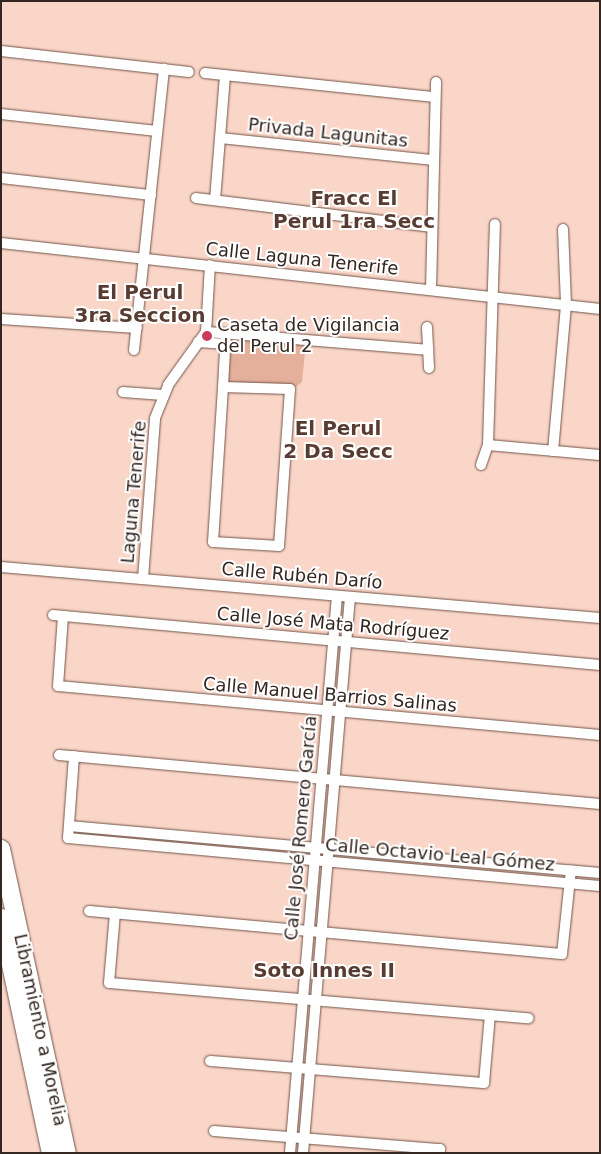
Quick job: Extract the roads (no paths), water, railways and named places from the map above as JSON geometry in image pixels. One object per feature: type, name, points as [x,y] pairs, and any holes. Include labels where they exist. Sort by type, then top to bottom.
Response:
[{"type":"highway","name":"Libramiento a Morelia","points":[[1,849],[67,1153]]},
{"type":"highway","name":"Libramiento a Morelia","points":[[1,918],[51,1153]]},
{"type":"street","points":[[1,51],[189,72]]},
{"type":"street","points":[[134,350],[164,69]]},
{"type":"street","points":[[204,73],[435,97]]},
{"type":"street","points":[[215,200],[225,75]]},
{"type":"street","points":[[431,289],[436,82]]},
{"type":"street","points":[[1,114],[157,131]]},
{"type":"street","name":"Privada Lagunitas","points":[[220,138],[434,160]]},
{"type":"street","points":[[1,178],[151,195]]},
{"type":"street","points":[[196,198],[432,227]]},
{"type":"street","points":[[481,465],[488,445],[495,297],[495,224]]},
{"type":"street","points":[[553,451],[566,304],[563,229]]},
{"type":"street","name":"Calle Laguna Tenerife","points":[[1,243],[600,308]]},
{"type":"street","points":[[210,265],[206,332],[226,339]]},
{"type":"street","points":[[1,319],[137,328]]},
{"type":"street","points":[[427,327],[429,368]]},
{"type":"street","name":"Laguna Tenerife","points":[[143,579],[153,429],[163,395],[206,332]]},
{"type":"street","points":[[223,387],[290,389],[279,546],[213,542],[226,339]]},
{"type":"street","points":[[198,342],[226,339],[428,350]]},
{"type":"street","points":[[123,392],[163,395]]},
{"type":"street","points":[[488,445],[600,455]]},
{"type":"street","name":"Calle Rubén Darío","points":[[1,568],[600,618]]},
{"type":"street","name":"Calle José Romero García","points":[[290,1153],[337,596]]},
{"type":"street","name":"Calle José Romero García","points":[[303,1153],[350,597]]},
{"type":"street","name":"Calle José Mata Rodríguez","points":[[58,686],[58,615],[600,665]]},
{"type":"street","name":"Calle Manuel Barrios Salinas","points":[[58,686],[600,735]]},
{"type":"street","points":[[59,755],[600,804]]},
{"type":"street","points":[[68,826],[74,756]]},
{"type":"street","name":"Calle Octavio Leal Gómez","points":[[600,873],[68,826],[68,838],[600,886]]},
{"type":"street","points":[[89,911],[562,954],[571,870]]},
{"type":"street","points":[[115,913],[109,983],[529,1018]]},
{"type":"street","points":[[210,1061],[484,1083],[490,1015]]},
{"type":"street","points":[[214,1131],[439,1151]]},
{"type":"place","name":"Caseta de Vigilancia del Perul 2","points":[[207,336]]},
{"type":"district","name":"Fracc El Perul 1ra Secc","points":[[354,210]]},
{"type":"district","name":"El Perul 3ra Seccion","points":[[140,304]]},
{"type":"district","name":"El Perul 2 Da Secc","points":[[338,440]]},
{"type":"district","name":"Soto Innes II","points":[[324,970]]}]
